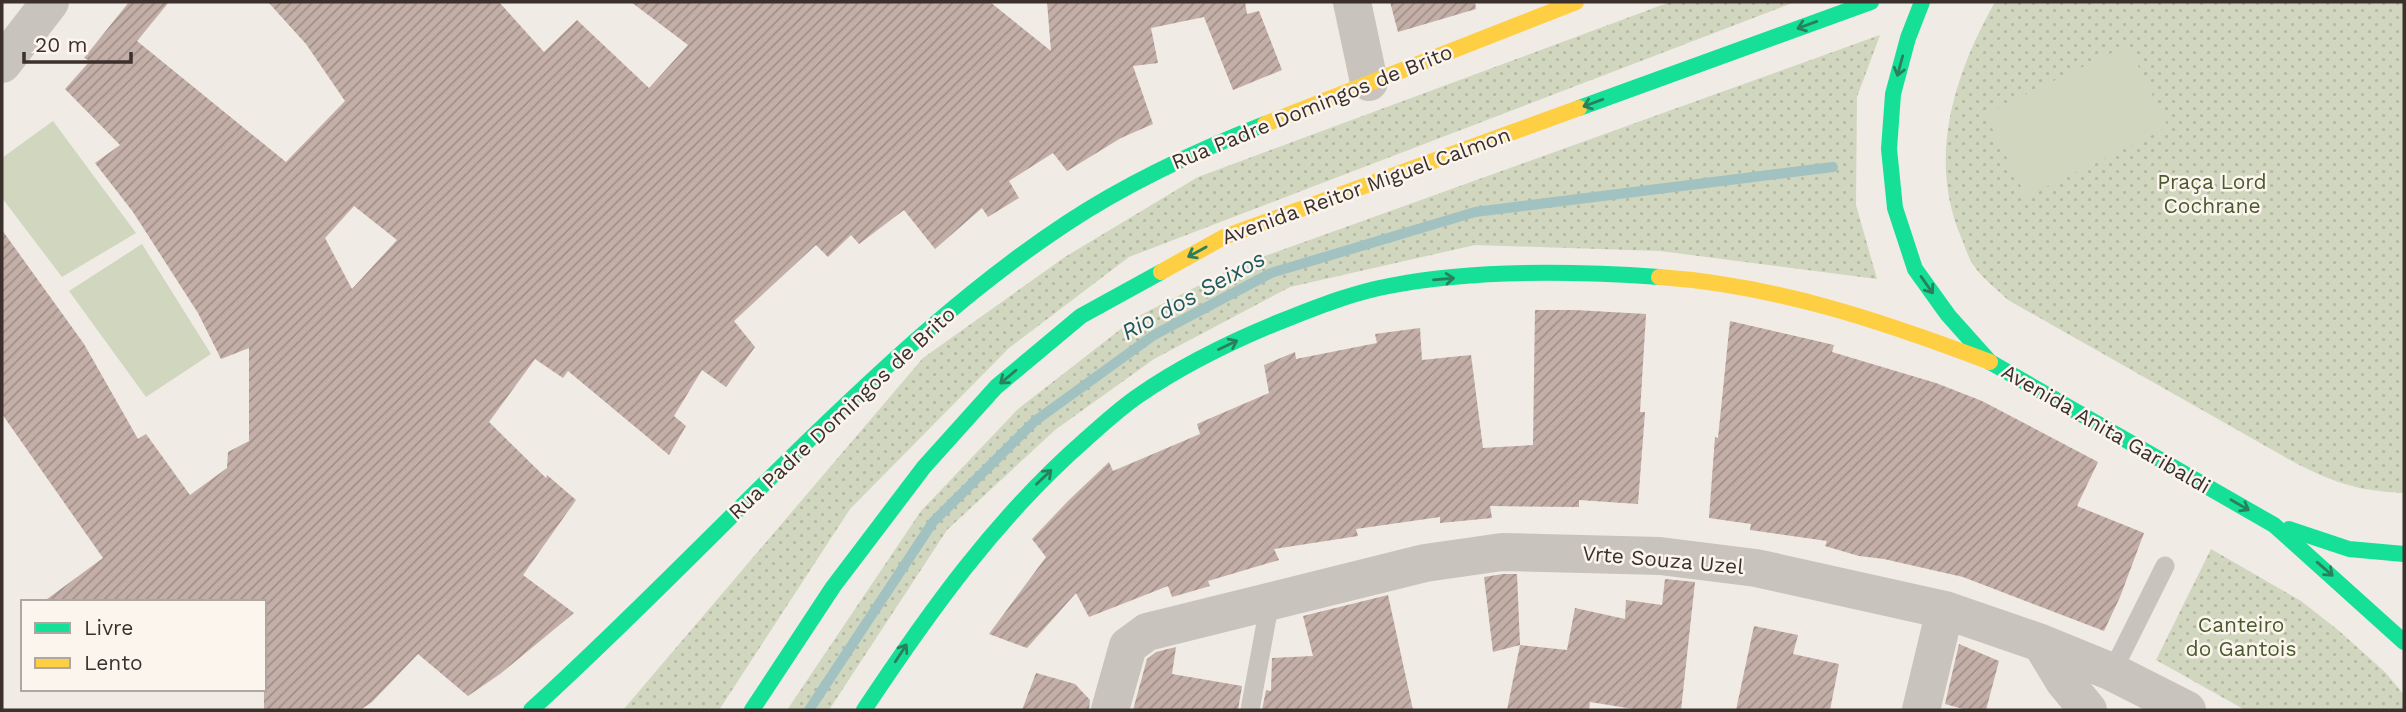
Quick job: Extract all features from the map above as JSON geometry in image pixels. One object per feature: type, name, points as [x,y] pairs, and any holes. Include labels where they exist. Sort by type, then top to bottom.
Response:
[{"type":"main road","name":"Rua Padre Domingos de Brito","points":[[531,710],[597,650],[680,565],[890,362],[974,290],[1067,223],[1144,177],[1205,147],[1576,2]]},
{"type":"main road","name":"Avenida Reitor Miguel Calmon","points":[[752,710],[833,587],[924,467],[996,387],[1081,316],[1224,237],[1871,2]]},
{"type":"main road","name":"Avenida Anita Garibaldi","points":[[1922,2],[1908,38],[1893,94],[1889,149],[1895,208],[1915,268],[1948,315],[1990,362],[2274,525],[2349,549],[2404,554]]},
{"type":"main road","points":[[864,710],[970,557],[1016,503],[1070,452],[1137,396],[1202,356],[1275,323],[1359,293],[1436,279],[1517,274],[1592,273],[1663,277],[1756,290],[1839,309],[1919,334],[1990,362]]},
{"type":"main road","name":"Avenida Anita Garibaldi","points":[[2274,525],[2404,642]]},
{"type":"street","points":[[1352,2],[1369,82]]},
{"type":"street","points":[[2,64],[34,9]]},
{"type":"street","name":"Vrte Souza Uzel","points":[[1110,710],[1128,646],[1147,632],[1425,563],[1502,552],[1574,552],[1660,556],[1756,568],[1945,610],[2041,643],[2112,672],[2187,710]]},
{"type":"street","points":[[1922,710],[1945,610]]},
{"type":"street","points":[[2041,643],[2064,681],[2088,710]]},
{"type":"lane","points":[[2112,672],[2165,566]]},
{"type":"lane","points":[[1250,710],[1270,601]]},
{"type":"green space","points":[[1670,2],[1795,2],[1129,257],[1009,348],[850,509],[719,710],[623,710],[923,358],[1065,257],[1198,177]]},
{"type":"green space","name":"Praça Lord Cochrane","points":[[1995,2],[2404,2],[2404,493],[2345,484],[2290,460],[2008,300],[1978,271],[1968,256],[1951,207],[1946,177],[1946,146],[1958,86],[1968,57]]},
{"type":"green space","points":[[1880,35],[1857,97],[1856,205],[1877,279],[1660,251],[1475,245],[1290,287],[1154,359],[1055,430],[947,530],[829,710],[787,710],[921,511],[1018,409],[1135,318],[1237,266]]},
{"type":"green space","points":[[2128,45],[2168,127],[2026,197],[1985,114]]},
{"type":"green space","points":[[53,121],[136,233],[62,277],[2,198],[2,158]]},
{"type":"green space","points":[[142,244],[211,354],[146,397],[69,291]]},
{"type":"green space","name":"Canteiro do Gantois","points":[[2211,549],[2301,601],[2338,630],[2386,673],[2404,695],[2404,710],[2245,710],[2156,660]]},
{"type":"building","points":[[129,2],[169,2],[137,41],[286,162],[345,101],[306,44],[268,2],[499,2],[544,52],[577,20],[649,88],[688,45],[631,2],[990,2],[1051,51],[1047,2],[1245,2],[1247,14],[1259,11],[1282,70],[1233,90],[1204,17],[1151,28],[1158,63],[1133,66],[1153,124],[1121,138],[1067,171],[1053,153],[1009,181],[1019,198],[988,217],[982,208],[935,249],[904,210],[859,244],[851,235],[828,257],[816,245],[734,321],[755,347],[726,387],[702,370],[674,416],[686,426],[669,455],[568,371],[563,378],[535,359],[489,422],[546,478],[547,475],[576,500],[523,575],[574,613],[500,674],[468,696],[418,654],[372,702],[360,710],[264,710],[266,600],[46,600],[103,558],[2,414],[2,230],[84,344],[138,439],[146,434],[190,495],[227,468],[228,452],[249,441],[249,348],[221,359],[198,313],[133,212],[95,163],[120,145],[65,89],[90,61],[84,58]],"holes":[[[354,206],[397,240],[352,289],[325,238]]]},
{"type":"building","points":[[1390,2],[1475,2],[1476,9],[1398,32]]},
{"type":"building","points":[[1535,310],[1646,314],[1640,412],[1645,412],[1638,504],[1579,500],[1579,507],[1490,506],[1492,518],[1440,523],[1440,517],[1356,529],[1358,536],[1274,549],[1279,560],[1208,581],[1210,586],[1172,597],[1168,586],[1089,617],[1076,593],[1027,648],[989,634],[1046,557],[1032,539],[1109,462],[1113,471],[1200,434],[1197,424],[1269,393],[1264,365],[1295,352],[1296,359],[1377,343],[1375,334],[1420,328],[1422,360],[1471,355],[1483,448],[1533,445]]},
{"type":"building","points":[[1730,321],[1834,345],[1832,352],[1936,383],[1982,401],[2098,462],[2077,506],[2144,533],[2104,631],[1963,577],[1859,556],[1825,546],[1827,541],[1750,530],[1751,524],[1709,518],[1715,437],[1718,438]]},
{"type":"building","points":[[1517,574],[1520,645],[1493,652],[1484,577]]},
{"type":"building","points":[[1665,579],[1695,582],[1681,710],[1640,710],[1590,702],[1589,710],[1507,710],[1520,645],[1567,650],[1575,608],[1625,619],[1626,600],[1662,605]]},
{"type":"building","points":[[1388,595],[1413,710],[1262,710],[1266,690],[1271,691],[1272,658],[1313,656],[1303,616]]},
{"type":"building","points":[[1754,626],[1798,635],[1793,654],[1839,664],[1830,710],[1736,710]]},
{"type":"building","points":[[1959,644],[1999,661],[1986,710],[1967,710],[1945,704]]},
{"type":"building","points":[[1176,647],[1172,674],[1242,686],[1238,710],[1133,710],[1147,659],[1156,652]]},
{"type":"building","points":[[1036,673],[1075,684],[1090,700],[1089,710],[1022,710]]},
{"type":"waterway","name":"Rio dos Seixos","points":[[809,710],[933,522],[1035,421],[1154,335],[1271,273],[1475,212],[1833,167]]},
{"type":"traffic: fast","points":[[1579,108],[1871,2]]},
{"type":"traffic: fast","points":[[1922,2],[1908,38],[1893,94],[1889,149],[1895,208],[1915,269],[1948,315],[1990,362],[2274,525],[2404,642]]},
{"type":"traffic: fast","points":[[531,710],[842,408],[966,298],[1032,247],[1114,194],[1188,156],[1265,124]]},
{"type":"traffic: fast","points":[[752,710],[833,587],[924,467],[996,387],[1081,316],[1161,272]]},
{"type":"traffic: fast","points":[[864,710],[939,602],[1022,501],[1117,412],[1154,385],[1189,365],[1224,346],[1320,306],[1375,289],[1421,280],[1524,273],[1659,277]]},
{"type":"traffic: fast","points":[[2289,529],[2349,549],[2404,554]]},
{"type":"traffic: slow","points":[[1265,124],[1576,2]]},
{"type":"traffic: slow","points":[[1161,272],[1224,237],[1579,108]]},
{"type":"traffic: slow","points":[[1659,277],[1744,288],[1828,307],[1990,362]]}]
